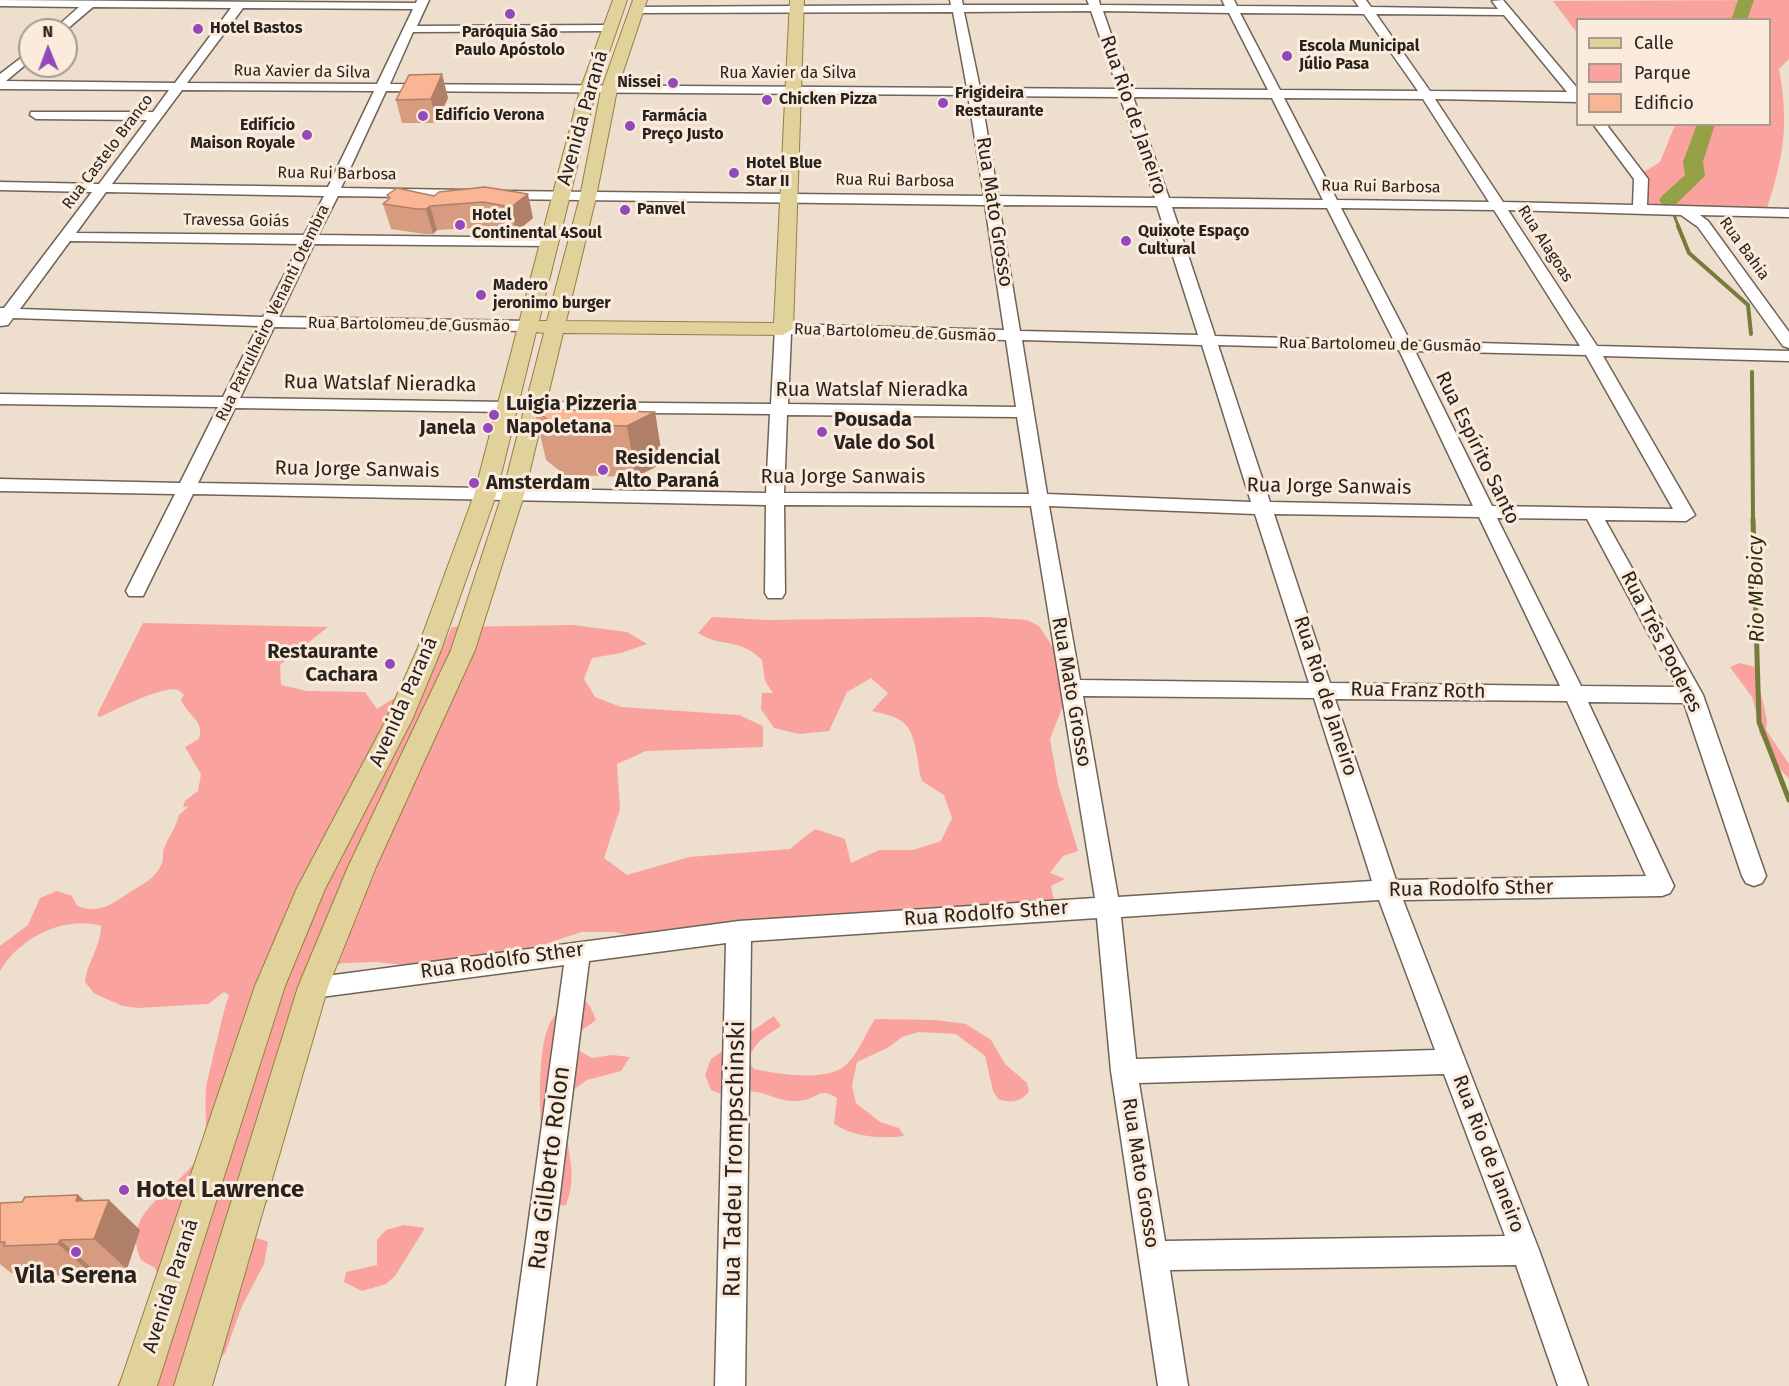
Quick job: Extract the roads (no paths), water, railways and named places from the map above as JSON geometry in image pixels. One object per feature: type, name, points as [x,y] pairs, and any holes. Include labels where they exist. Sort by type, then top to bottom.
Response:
[{"type":"main road","name":"Avenida Paraná","points":[[192,1386],[314,987],[362,867],[463,650],[513,495],[588,197],[598,90],[610,28],[627,2]]},
{"type":"main road","name":"Avenida Paraná","points":[[138,1386],[270,986],[311,888],[399,720],[429,650],[484,495],[561,196],[627,2]]},
{"type":"main road","points":[[783,329],[797,4]]},
{"type":"main road","name":"Rua Bartolomeu de Gusmão","points":[[528,326],[783,329]]},
{"type":"street","points":[[1497,0],[1576,96]]},
{"type":"street","points":[[73,18],[92,2]]},
{"type":"street","points":[[627,2],[1364,5],[1506,12]]},
{"type":"street","points":[[0,3],[421,3]]},
{"type":"street","name":"Rua Castelo Branco","points":[[3,317],[241,3]]},
{"type":"street","name":"Rua Patrulheiro Venanti Otembra","points":[[136,591],[332,193],[421,3]]},
{"type":"street","name":"Rua Rio de Janeiro","points":[[1094,4],[1163,202],[1387,890],[1525,1250],[1573,1386]]},
{"type":"street","name":"Rua Mato Grosso","points":[[957,5],[974,91],[1027,412],[1039,500],[1108,906],[1124,1071],[1173,1386]]},
{"type":"street","name":"Rua Espírito Santo","points":[[1231,5],[1404,345],[1574,694],[1662,886]]},
{"type":"street","name":"Rua Alagoas","points":[[1364,5],[1428,97],[1592,351],[1686,515]]},
{"type":"street","points":[[409,29],[610,28]]},
{"type":"street","points":[[0,80],[18,65]]},
{"type":"street","name":"Rua Xavier da Silva","points":[[0,85],[380,90],[974,91],[1576,97]]},
{"type":"street","points":[[36,115],[155,116]]},
{"type":"street","points":[[1601,126],[1641,179],[1640,209]]},
{"type":"street","name":"Rua Rui Barbosa","points":[[0,186],[588,197],[1499,206],[1789,213]]},
{"type":"street","name":"Rua Bahia","points":[[1685,211],[1703,224],[1789,343]]},
{"type":"street","name":"Travessa Goiás","points":[[65,237],[550,242]]},
{"type":"street","name":"Rua Bartolomeu de Gusmão","points":[[3,317],[528,326]]},
{"type":"street","points":[[775,593],[775,499],[781,410],[783,329]]},
{"type":"street","name":"Rua Bartolomeu de Gusmão","points":[[783,329],[1789,356]]},
{"type":"street","name":"Rua Watslaf Nieradka","points":[[0,399],[508,407]]},
{"type":"street","name":"Rua Watslaf Nieradka","points":[[537,406],[1027,412]]},
{"type":"street","name":"Rua Jorge Sanwais","points":[[0,485],[484,495],[1039,500],[1263,508],[1686,515]]},
{"type":"street","name":"Rua Três Poderes","points":[[1593,514],[1692,695],[1754,876]]},
{"type":"street","name":"Rua Franz Roth","points":[[1071,688],[1323,689],[1692,695]]},
{"type":"street","name":"Rua Rodolfo Sther","points":[[314,987],[739,931],[1387,890],[1662,886]]},
{"type":"street","name":"Rua Tadeu Trompschinski","points":[[730,1386],[739,931]]},
{"type":"street","name":"Rua Gilberto Rolon","points":[[521,1386],[578,951]]},
{"type":"street","points":[[1124,1071],[1453,1062]]},
{"type":"street","points":[[1153,1256],[1525,1250]]},
{"type":"waterway","name":"Rio M'Boicy","points":[[1740,18],[1746,0]]},
{"type":"waterway","name":"Rio M'Boicy","points":[[1669,200],[1695,176],[1693,162],[1705,126]]},
{"type":"waterway","name":"Rio M'Boicy","points":[[1674,215],[1679,228]]},
{"type":"waterway","name":"Rio M'Boicy","points":[[1678,226],[1689,253],[1748,305],[1751,334]]},
{"type":"waterway","name":"Rio M'Boicy","points":[[1752,372],[1753,521]]},
{"type":"waterway","name":"Rio M'Boicy","points":[[1753,519],[1759,722],[1789,800]]},
{"type":"place","name":"Paróquia São Paulo Apóstolo","points":[[510,14]]},
{"type":"place","name":"Hotel Bastos","points":[[198,29]]},
{"type":"place","name":"Escola Municipal Júlio Pasa","points":[[1287,56]]},
{"type":"place","name":"Nissei","points":[[673,83]]},
{"type":"place","name":"Chicken Pizza","points":[[767,100]]},
{"type":"place","name":"Frigideira Restaurante","points":[[943,103]]},
{"type":"place","name":"Edifício Verona","points":[[423,116]]},
{"type":"place","name":"Farmácia Preço Justo","points":[[630,126]]},
{"type":"place","name":"Edifício Maison Royale","points":[[307,135]]},
{"type":"place","name":"Hotel Blue Star II","points":[[734,173]]},
{"type":"place","name":"Panvel","points":[[625,210]]},
{"type":"place","name":"Hotel Continental 4Soul","points":[[460,225]]},
{"type":"place","name":"Quixote Espaço Cultural","points":[[1126,241]]},
{"type":"place","name":"Madero jeronimo burger","points":[[481,295]]},
{"type":"place","name":"Luigia Pizzeria Napoletana","points":[[494,415]]},
{"type":"place","name":"Janela","points":[[488,428]]},
{"type":"place","name":"Pousada Vale do Sol","points":[[822,432]]},
{"type":"place","name":"Residencial Alto Paraná","points":[[603,470]]},
{"type":"place","name":"Amsterdam","points":[[474,483]]},
{"type":"place","name":"Restaurante Cachara","points":[[390,664]]},
{"type":"place","name":"Hotel Lawrence","points":[[124,1190]]},
{"type":"place","name":"Vila Serena","points":[[76,1252]]}]
